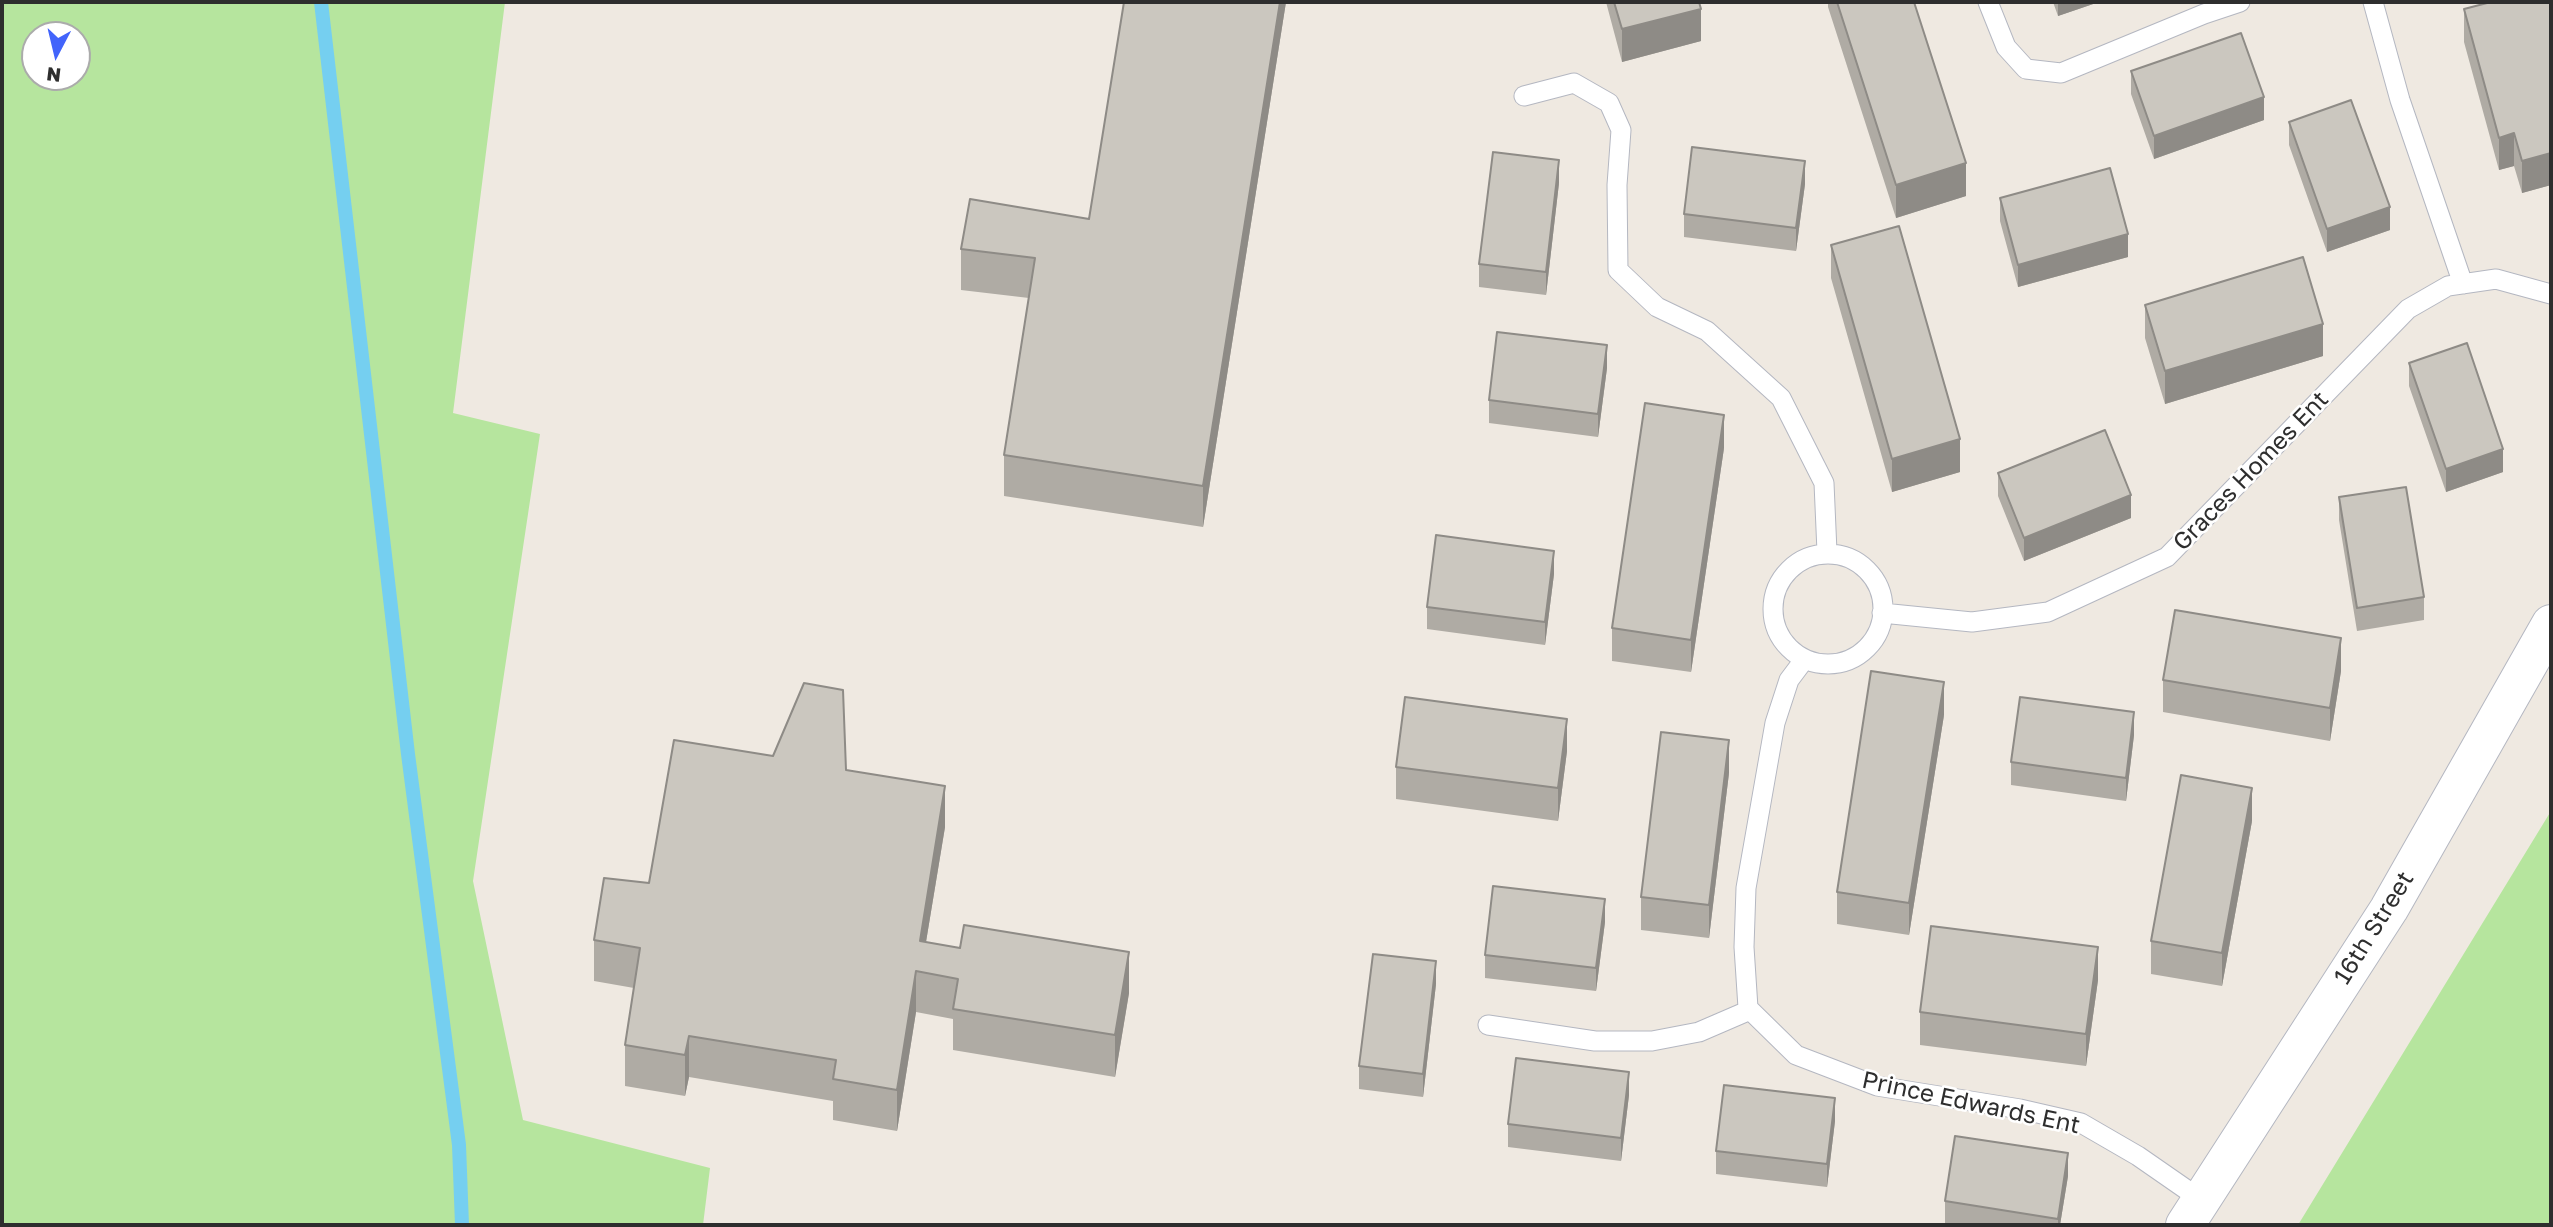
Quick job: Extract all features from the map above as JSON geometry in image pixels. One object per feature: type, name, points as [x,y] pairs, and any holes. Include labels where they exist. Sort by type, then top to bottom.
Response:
[{"type":"street","name":"16th Street","points":[[2192,1212],[2389,909],[2551,624]]},
{"type":"lane","points":[[1988,2],[2006,47],[2026,69],[2061,73],[2204,14],[2240,2]]},
{"type":"lane","points":[[2373,2],[2400,100],[2463,284]]},
{"type":"lane","points":[[1524,96],[1574,83],[1609,103],[1621,130],[1617,186],[1618,270],[1657,307],[1707,331],[1781,398],[1824,483],[1827,552]]},
{"type":"lane","name":"Graces Homes Ent","points":[[1882,613],[1972,622],[2048,612],[2167,557],[2408,309],[2448,286],[2496,279],[2551,293]]},
{"type":"lane","points":[[1827,552],[1843,554],[1867,568],[1879,589],[1882,613],[1875,636],[1859,655],[1837,664],[1817,665],[1804,660],[1783,642],[1774,623],[1774,599],[1785,573],[1807,556],[1827,552]]},
{"type":"lane","points":[[1488,1025],[1595,1041],[1652,1041],[1699,1032],[1750,1010],[1744,947],[1746,888],[1775,723],[1789,680],[1804,660]]},
{"type":"lane","name":"Prince Edwards Ent","points":[[1750,1010],[1796,1055],[1877,1086],[2020,1109],[2081,1123],[2138,1156],[2192,1212]]},
{"type":"green space","points":[[2,2],[505,2],[453,413],[540,434],[473,881],[523,1120],[710,1168],[703,1225],[2,1225]]},
{"type":"green space","points":[[2551,811],[2551,1225],[2298,1225]]},
{"type":"building","points":[[1124,2],[1280,2],[1203,486],[1004,455],[1035,258],[961,249],[970,199],[1089,219]]},
{"type":"building","points":[[1614,2],[1699,2],[1701,9],[1622,29]]},
{"type":"building","points":[[1837,2],[1914,2],[1966,163],[1896,185]]},
{"type":"building","points":[[2491,2],[2551,2],[2551,153],[2522,161],[2514,133],[2499,138],[2464,9]]},
{"type":"building","points":[[2241,33],[2264,97],[2154,136],[2131,71]]},
{"type":"building","points":[[2351,100],[2390,207],[2327,229],[2289,122]]},
{"type":"building","points":[[1692,147],[1805,161],[1796,228],[1684,214]]},
{"type":"building","points":[[1493,152],[1559,160],[1546,272],[1479,264]]},
{"type":"building","points":[[2110,168],[2128,234],[2018,265],[2000,198]]},
{"type":"building","points":[[1899,226],[1960,439],[1892,459],[1831,245]]},
{"type":"building","points":[[2303,257],[2323,324],[2165,371],[2145,305]]},
{"type":"building","points":[[1497,332],[1607,345],[1598,414],[1489,400]]},
{"type":"building","points":[[2467,343],[2503,449],[2446,469],[2409,363]]},
{"type":"building","points":[[1645,403],[1724,415],[1691,640],[1612,628]]},
{"type":"building","points":[[2105,430],[2131,495],[2024,538],[1998,473]]},
{"type":"building","points":[[2406,487],[2424,597],[2357,608],[2339,497]]},
{"type":"building","points":[[1436,535],[1554,551],[1545,622],[1427,607]]},
{"type":"building","points":[[2175,610],[2341,638],[2330,708],[2163,680]]},
{"type":"building","points":[[1871,671],[1944,682],[1909,903],[1837,892]]},
{"type":"building","points":[[804,683],[843,690],[846,770],[945,786],[920,941],[960,948],[964,925],[1129,952],[1115,1035],[953,1009],[958,979],[916,971],[897,1090],[833,1079],[836,1060],[689,1036],[685,1055],[625,1045],[640,948],[594,940],[604,878],[649,883],[674,740],[773,756]]},
{"type":"building","points":[[1405,697],[1567,719],[1558,788],[1396,767]]},
{"type":"building","points":[[2020,697],[2134,712],[2126,778],[2011,762]]},
{"type":"building","points":[[1661,732],[1729,740],[1709,905],[1641,897]]},
{"type":"building","points":[[2181,775],[2252,788],[2222,953],[2151,941]]},
{"type":"building","points":[[1493,886],[1605,899],[1596,968],[1485,955]]},
{"type":"building","points":[[1931,926],[2098,947],[2086,1034],[1920,1012]]},
{"type":"building","points":[[1373,954],[1436,961],[1423,1074],[1359,1066]]},
{"type":"building","points":[[1516,1058],[1629,1072],[1621,1138],[1508,1124]]},
{"type":"building","points":[[1724,1085],[1835,1098],[1827,1164],[1716,1151]]},
{"type":"building","points":[[1955,1136],[2068,1153],[2058,1219],[1945,1201]]},
{"type":"waterway","points":[[321,2],[408,754],[459,1145],[462,1225]]}]
